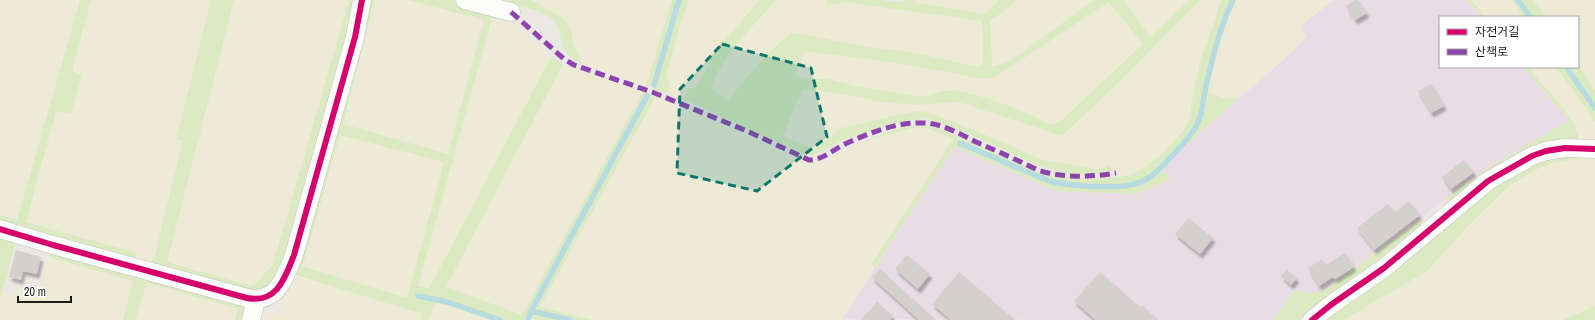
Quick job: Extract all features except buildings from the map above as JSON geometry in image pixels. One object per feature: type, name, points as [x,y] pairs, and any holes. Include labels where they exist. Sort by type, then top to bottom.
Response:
[{"type":"street","points":[[0,229],[53,245],[256,300],[272,294],[281,285],[294,255],[355,37],[362,0]]},
{"type":"street","points":[[465,0],[511,12]]},
{"type":"street","points":[[1312,320],[1332,304],[1384,268],[1488,181],[1532,156],[1546,151],[1564,148],[1595,149]]},
{"type":"street","points":[[251,320],[256,300]]},
{"type":"highlighted area","points":[[722,44],[811,68],[827,137],[757,191],[677,173],[680,89]]},
{"type":"shaded area","points":[[0,0],[80,0],[17,220],[0,215]]},
{"type":"shaded area","points":[[91,0],[211,0],[176,139],[183,141],[152,267],[135,263],[137,253],[26,223],[56,111],[71,114],[72,71]]},
{"type":"shaded area","points":[[234,0],[349,0],[273,264],[257,283],[251,286],[167,262]]},
{"type":"shaded area","points":[[375,0],[408,0],[484,20],[448,154],[343,124]]},
{"type":"shaded area","points":[[531,0],[672,0],[646,86],[583,64],[573,44],[571,30],[547,7]]},
{"type":"shaded area","points":[[688,0],[760,0],[714,52],[708,67],[697,85],[688,90],[683,99],[667,93],[670,83],[666,75]]},
{"type":"shaded area","points":[[776,0],[826,0],[828,5],[844,2],[982,21],[983,64],[977,67],[925,55],[792,33],[751,72],[728,100],[711,88],[719,68],[730,53]]},
{"type":"shaded area","points":[[916,0],[999,0],[988,12],[981,14],[934,5],[913,3]]},
{"type":"shaded area","points":[[1016,0],[1094,0],[1019,55],[1006,63],[992,67],[990,20],[1003,12]]},
{"type":"shaded area","points":[[1124,0],[1189,0],[1150,37]]},
{"type":"shaded area","points":[[1200,0],[1221,0],[1213,27],[1199,64],[1189,120],[1183,131],[1161,156],[1145,167],[1127,176],[1121,176],[1113,170],[1109,164],[1104,168],[1095,169],[1043,160],[930,113],[916,111],[842,128],[814,149],[783,136],[801,90],[820,90],[883,102],[917,105],[959,102],[1062,136],[1117,84]]},
{"type":"shaded area","points":[[1234,0],[1333,0],[1300,26],[1306,37],[1291,53],[1238,99],[1223,98],[1206,92],[1215,54]]},
{"type":"shaded area","points":[[1333,0],[1466,0],[1481,16],[1439,16],[1439,68],[1523,68],[1569,121],[1486,169],[1328,288],[1319,293],[1311,294],[1294,291],[1274,320],[842,319],[954,147],[1057,191],[1136,194],[1171,179],[1161,169],[1291,53],[1306,37],[1300,26]]},
{"type":"shaded area","points":[[1471,0],[1511,0],[1522,16],[1485,16]]},
{"type":"shaded area","points":[[1533,0],[1595,0],[1595,90],[1579,66],[1579,16],[1546,16]]},
{"type":"shaded area","points":[[1109,2],[1143,44],[1063,119],[1051,125],[1032,115],[976,95],[942,91],[929,96],[915,96],[854,86],[828,79],[802,79],[795,75],[805,51],[897,63],[984,79],[995,77]]},
{"type":"shaded area","points":[[492,18],[510,22],[551,57],[429,289],[418,286]]},
{"type":"shaded area","points":[[563,64],[568,67],[643,91],[522,315],[445,287]]},
{"type":"shaded area","points":[[1529,68],[1557,68],[1595,122],[1595,143],[1579,140],[1578,132],[1569,116]]},
{"type":"shaded area","points":[[655,97],[810,162],[820,163],[856,144],[912,128],[926,128],[953,139],[871,264],[875,267],[841,320],[592,320],[540,308]]},
{"type":"shaded area","points":[[340,135],[445,162],[407,298],[302,266]]},
{"type":"shaded area","points":[[1595,156],[1595,306],[1563,320],[1343,320],[1427,271],[1468,226],[1509,186],[1533,171],[1551,163]]},
{"type":"shaded area","points":[[49,257],[134,281],[123,320],[0,320],[0,299],[3,290],[17,293],[19,286],[38,290]]},
{"type":"shaded area","points":[[294,274],[412,311],[423,313],[420,320],[262,320],[264,311],[282,316],[285,297]]},
{"type":"shaded area","points":[[146,283],[238,309],[235,320],[135,320]]},
{"type":"shaded area","points":[[435,301],[443,303],[494,320],[429,320]]},
{"type":"green space","points":[[80,0],[91,0],[72,71],[82,75],[71,114],[56,111],[26,222],[137,253],[135,263],[0,225],[0,215],[17,220]]},
{"type":"green space","points":[[211,0],[234,0],[167,262],[251,286],[257,283],[273,264],[349,0],[357,0],[280,276],[264,293],[152,267],[183,141],[176,139]]},
{"type":"green space","points":[[366,0],[375,0],[343,124],[448,154],[484,20],[408,0],[452,0],[507,16],[510,22],[492,18],[418,286],[429,289],[551,57],[563,64],[446,287],[522,315],[643,91],[647,93],[529,310],[525,320],[506,320],[443,299],[417,294],[416,298],[435,301],[429,320],[420,320],[422,313],[290,273]],"holes":[[[340,135],[444,162],[407,298],[302,266]]]},
{"type":"green space","points":[[485,0],[531,0],[557,14],[566,20],[571,30],[573,44],[583,64],[574,60],[568,55],[564,49],[556,23],[550,17],[529,8]]},
{"type":"green space","points":[[672,0],[677,0],[649,87],[646,86]]},
{"type":"green space","points":[[681,0],[688,0],[666,75],[670,83],[667,93],[654,90]]},
{"type":"green space","points":[[760,0],[776,0],[739,41],[716,75],[711,88],[728,100],[766,56],[792,33],[925,55],[977,67],[983,64],[982,21],[844,2],[828,5],[826,0],[878,0],[903,2],[906,0],[916,0],[914,3],[934,5],[981,14],[988,12],[999,0],[1016,0],[1003,12],[990,20],[992,67],[1006,63],[1019,55],[1094,0],[1124,0],[1150,37],[1189,0],[1200,0],[1117,84],[1062,136],[959,102],[917,105],[883,102],[820,90],[802,90],[783,136],[814,149],[842,128],[916,111],[930,113],[1043,160],[1095,169],[1104,168],[1109,164],[1113,170],[1095,174],[1078,175],[1036,165],[964,132],[927,118],[888,124],[837,143],[813,156],[804,155],[683,99],[688,90],[697,85],[708,67],[714,52]],"holes":[[[1109,2],[1143,44],[1063,119],[1051,125],[1032,115],[1004,104],[976,95],[957,91],[942,91],[929,96],[915,96],[854,86],[828,79],[802,79],[795,75],[805,51],[897,63],[984,79],[995,77]]]},
{"type":"green space","points":[[1221,0],[1231,0],[1212,53],[1197,121],[1189,135],[1169,157],[1151,174],[1140,181],[1125,185],[1075,184],[1049,180],[960,141],[959,144],[1030,176],[1062,185],[1125,187],[1141,184],[1161,169],[1171,179],[1136,194],[1057,191],[954,147],[875,267],[871,265],[953,139],[926,128],[912,128],[868,140],[904,127],[931,127],[941,129],[1042,174],[1072,179],[1127,176],[1145,167],[1161,156],[1183,131],[1189,120],[1199,64],[1213,27]]},
{"type":"green space","points":[[1466,0],[1471,0],[1485,16],[1481,16]]},
{"type":"green space","points":[[1511,0],[1516,0],[1527,16],[1522,16]]},
{"type":"green space","points":[[1519,0],[1533,0],[1546,16],[1530,16]]},
{"type":"green space","points":[[1579,66],[1595,90],[1595,106],[1568,68],[1579,68]]},
{"type":"green space","points":[[1523,68],[1529,68],[1558,101],[1571,120],[1579,140],[1452,204],[1446,198],[1486,169],[1569,121]]},
{"type":"green space","points":[[1557,68],[1565,68],[1595,111],[1595,122]]},
{"type":"green space","points":[[1206,92],[1223,98],[1238,99],[1171,159],[1191,137],[1200,123]]},
{"type":"green space","points":[[650,95],[655,97],[540,307],[592,320],[576,320],[533,310]]},
{"type":"green space","points":[[1559,154],[1595,156],[1551,163],[1533,171],[1509,186],[1468,226],[1427,271],[1343,320],[1322,320],[1484,191],[1523,165]]},
{"type":"green space","points":[[1420,220],[1426,225],[1300,320],[1274,320],[1294,290],[1312,293],[1328,288]]},
{"type":"green space","points":[[0,234],[17,239],[0,299]]},
{"type":"green space","points":[[52,249],[245,302],[245,320],[235,320],[238,309],[147,283],[135,320],[123,320],[133,281],[49,257]]},
{"type":"green space","points":[[1595,306],[1595,320],[1563,320]]},
{"type":"green space","points":[[532,313],[564,320],[539,320],[531,318]]},
{"type":"waterway","points":[[654,85],[679,0]]},
{"type":"waterway","points":[[960,143],[1049,181],[1082,186],[1107,187],[1130,185],[1144,181],[1176,152],[1192,133],[1199,120],[1208,76],[1217,43],[1233,0]]},
{"type":"waterway","points":[[1518,0],[1529,16]]},
{"type":"waterway","points":[[1567,68],[1595,108]]},
{"type":"waterway","points":[[570,320],[531,311],[647,96]]},
{"type":"waterway","points":[[418,296],[447,302],[500,320]]},
{"type":"waterway","points":[[528,320],[531,311]]},
{"type":"marked path","points":[[511,12],[564,59],[574,65],[652,92],[747,131],[809,160],[823,157],[845,144],[883,129],[903,124],[930,123],[949,129],[1044,172],[1080,176],[1116,173]]},
{"type":"cycle path","points":[[0,229],[247,298],[257,299],[266,297],[273,293],[283,280],[294,255],[355,37],[362,0]]},
{"type":"cycle path","points":[[1312,320],[1332,304],[1384,268],[1488,181],[1532,156],[1546,151],[1565,148],[1595,149]]}]
